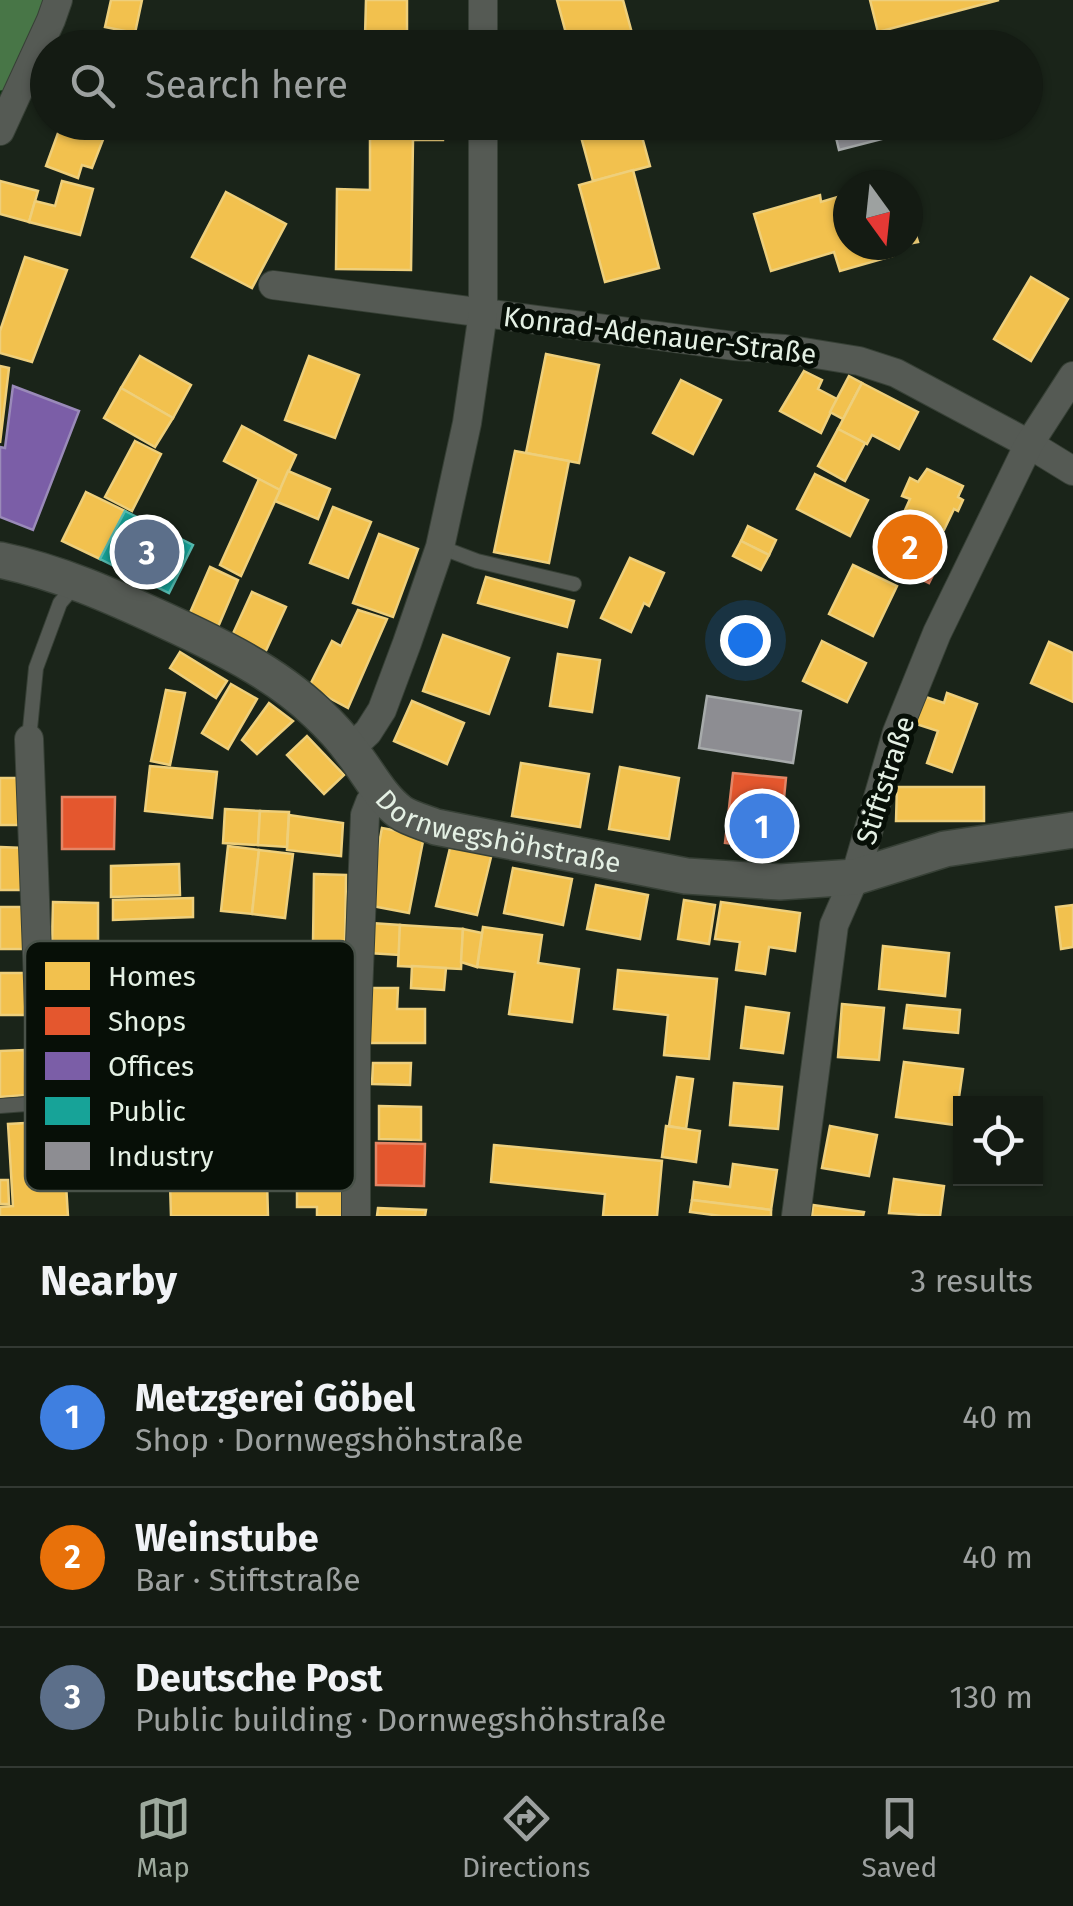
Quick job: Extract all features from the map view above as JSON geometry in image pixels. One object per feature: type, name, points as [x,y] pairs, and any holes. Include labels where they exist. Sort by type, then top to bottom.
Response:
[{"type":"street","points":[[46,30],[58,0]]},
{"type":"street","points":[[482,0],[482,30]]},
{"type":"street","points":[[0,131],[30,66]]},
{"type":"street","points":[[350,749],[368,732],[382,710],[440,548],[467,424],[482,313],[482,140]]},
{"type":"street","name":"Konrad-Adenauer-Straße","points":[[273,286],[859,360],[896,373],[1073,471]]},
{"type":"street","name":"Stiftstraße","points":[[796,1216],[834,926],[855,877],[897,732],[937,633],[1030,444],[1073,376]]},
{"type":"street","name":"Dornwegshöhstraße","points":[[0,560],[78,582],[210,642],[270,676],[315,711],[401,812],[436,827],[686,876],[780,882],[855,877],[944,849],[1073,830]]},
{"type":"street","points":[[30,739],[37,941]]},
{"type":"street","points":[[356,1216],[356,1046],[365,815],[380,791]]},
{"type":"lane","points":[[440,548],[574,584]]},
{"type":"lane","points":[[30,739],[36,668],[60,604],[78,582]]},
{"type":"lane","points":[[0,1106],[25,1104]]},
{"type":"green space","points":[[10,0],[44,0],[0,97],[0,23]]},
{"type":"building: Homes","points":[[111,0],[142,0],[136,30],[105,27]]},
{"type":"building: Homes","points":[[366,0],[407,0],[407,30],[365,30]]},
{"type":"building: Homes","points":[[557,0],[623,0],[631,30],[565,30]]},
{"type":"building: Homes","points":[[870,0],[999,0],[886,30],[878,30]]},
{"type":"building: Homes","points":[[55,140],[103,140],[92,168],[82,165],[78,178],[46,166]]},
{"type":"building: Homes","points":[[370,140],[413,140],[411,270],[336,269],[337,189],[370,190]]},
{"type":"building: Homes","points":[[582,140],[643,140],[650,166],[593,181]]},
{"type":"building: Homes","points":[[633,170],[659,268],[605,282],[579,185]]},
{"type":"building: Homes","points":[[0,181],[38,191],[29,222],[0,214]]},
{"type":"building: Homes","points":[[62,181],[93,189],[80,235],[29,222],[35,201],[55,206]]},
{"type":"building: Homes","points":[[226,192],[286,224],[252,288],[192,257]]},
{"type":"building: Homes","points":[[820,195],[821,202],[833,198],[833,252],[771,271],[754,214]]},
{"type":"building: Homes","points":[[25,257],[67,270],[32,362],[0,353],[0,331]]},
{"type":"building: Homes","points":[[837,260],[879,260],[840,271]]},
{"type":"building: Homes","points":[[1031,277],[1068,299],[1031,361],[994,339]]},
{"type":"building: Homes","points":[[546,354],[599,365],[579,463],[526,453]]},
{"type":"building: Homes","points":[[140,356],[191,385],[173,418],[121,388]]},
{"type":"building: Homes","points":[[309,356],[359,375],[335,438],[285,420]]},
{"type":"building: Homes","points":[[0,366],[9,368],[0,443]]},
{"type":"building: Homes","points":[[804,371],[822,380],[818,389],[837,399],[821,433],[780,411]]},
{"type":"building: Homes","points":[[849,376],[862,383],[843,419],[830,412]]},
{"type":"building: Homes","points":[[681,380],[721,400],[693,454],[653,433]]},
{"type":"building: Homes","points":[[862,383],[918,412],[899,449],[872,435],[867,444],[838,429]]},
{"type":"building: Homes","points":[[121,388],[173,418],[155,447],[104,418]]},
{"type":"building: Homes","points":[[242,426],[296,455],[280,490],[224,461]]},
{"type":"building: Homes","points":[[838,429],[865,443],[845,481],[818,466]]},
{"type":"building: Homes","points":[[135,441],[161,454],[132,511],[105,497]]},
{"type":"building: Homes","points":[[515,451],[569,461],[549,563],[494,552]]},
{"type":"building: Homes","points":[[927,469],[963,486],[958,497],[963,500],[944,530],[930,524],[927,531],[901,519],[910,499],[902,496],[910,478],[918,482]]},
{"type":"building: Homes","points":[[288,471],[330,489],[318,519],[275,501]]},
{"type":"building: Homes","points":[[815,474],[868,500],[850,536],[797,509]]},
{"type":"building: Homes","points":[[259,479],[280,490],[241,576],[220,565]]},
{"type":"building: Homes","points":[[86,492],[125,511],[100,559],[62,541]]},
{"type":"building: Homes","points":[[333,507],[371,522],[348,578],[310,563]]},
{"type":"building: Homes","points":[[748,526],[776,540],[769,555],[741,541]]},
{"type":"building: Homes","points":[[379,534],[418,549],[393,617],[353,603]]},
{"type":"building: Homes","points":[[741,541],[769,555],[761,570],[733,556]]},
{"type":"building: Homes","points":[[630,558],[664,573],[649,606],[644,603],[631,632],[601,618]]},
{"type":"building: Homes","points":[[853,565],[897,586],[873,636],[829,614]]},
{"type":"building: Homes","points":[[210,567],[238,580],[218,627],[189,615]]},
{"type":"building: Homes","points":[[486,577],[574,601],[567,627],[478,603]]},
{"type":"building: Homes","points":[[252,592],[286,607],[264,655],[230,640]]},
{"type":"building: Homes","points":[[358,610],[387,619],[348,708],[309,687],[332,641],[341,646]]},
{"type":"building: Homes","points":[[443,635],[509,658],[489,714],[423,691]]},
{"type":"building: Homes","points":[[822,641],[866,663],[847,702],[803,681]]},
{"type":"building: Homes","points":[[1049,642],[1073,653],[1073,702],[1031,683]]},
{"type":"building: Homes","points":[[180,652],[227,681],[216,698],[170,668]]},
{"type":"building: Homes","points":[[558,654],[600,660],[592,712],[550,706]]},
{"type":"building: Homes","points":[[231,684],[257,699],[228,749],[202,733]]},
{"type":"building: Homes","points":[[166,690],[185,693],[170,765],[151,761]]},
{"type":"building: Homes","points":[[947,693],[977,704],[952,772],[927,763],[938,731],[913,723],[923,696],[944,703]]},
{"type":"building: Homes","points":[[412,701],[464,723],[447,764],[394,741]]},
{"type":"building: Homes","points":[[269,703],[293,721],[257,754],[242,740]]},
{"type":"building: Homes","points":[[307,736],[344,775],[324,794],[287,755]]},
{"type":"building: Homes","points":[[521,763],[589,774],[580,827],[512,816]]},
{"type":"building: Homes","points":[[150,766],[217,772],[212,818],[145,811]]},
{"type":"building: Homes","points":[[620,767],[679,778],[669,839],[609,829]]},
{"type":"building: Homes","points":[[0,778],[25,778],[25,825],[0,825]]},
{"type":"building: Homes","points":[[897,787],[984,787],[984,821],[896,821]]},
{"type":"building: Homes","points":[[225,809],[260,811],[258,845],[223,843]]},
{"type":"building: Homes","points":[[260,811],[289,812],[287,847],[258,845]]},
{"type":"building: Homes","points":[[289,815],[343,823],[341,856],[287,850]]},
{"type":"building: Homes","points":[[382,828],[424,836],[409,913],[367,905]]},
{"type":"building: Homes","points":[[451,844],[492,853],[477,915],[436,906]]},
{"type":"building: Homes","points":[[228,846],[259,850],[252,914],[221,911]]},
{"type":"building: Homes","points":[[0,847],[24,848],[23,890],[0,890]]},
{"type":"building: Homes","points":[[259,850],[293,854],[285,918],[252,914]]},
{"type":"building: Homes","points":[[179,864],[180,895],[111,897],[111,866]]},
{"type":"building: Homes","points":[[513,868],[572,879],[563,925],[504,913]]},
{"type":"building: Homes","points":[[314,874],[346,875],[345,941],[313,941]]},
{"type":"building: Homes","points":[[596,885],[648,895],[640,939],[587,929]]},
{"type":"building: Homes","points":[[193,898],[193,917],[113,920],[113,900]]},
{"type":"building: Homes","points":[[684,900],[715,905],[709,944],[678,939]]},
{"type":"building: Homes","points":[[53,902],[98,903],[98,941],[52,941]]},
{"type":"building: Homes","points":[[721,902],[800,913],[795,951],[769,947],[765,974],[736,970],[740,942],[715,939]]},
{"type":"building: Homes","points":[[1073,905],[1073,947],[1061,949],[1056,907]]},
{"type":"building: Homes","points":[[0,907],[25,907],[25,949],[0,949]]},
{"type":"building: Homes","points":[[371,923],[400,925],[399,955],[369,953]]},
{"type":"building: Homes","points":[[400,925],[463,929],[461,969],[398,966]]},
{"type":"building: Homes","points":[[483,927],[542,935],[538,963],[579,969],[572,1022],[509,1014],[515,972],[477,967]]},
{"type":"building: Homes","points":[[463,929],[482,933],[477,967],[461,962]]},
{"type":"building: Homes","points":[[883,946],[949,953],[945,996],[879,989]]},
{"type":"building: Homes","points":[[412,966],[446,968],[444,990],[411,988]]},
{"type":"building: Homes","points":[[618,970],[717,979],[709,1059],[664,1055],[668,1015],[614,1009]]},
{"type":"building: Homes","points":[[0,973],[25,973],[25,1015],[0,1015]]},
{"type":"building: Homes","points":[[369,988],[398,988],[397,1009],[425,1009],[425,1043],[369,1043]]},
{"type":"building: Homes","points":[[842,1004],[884,1008],[879,1060],[838,1057]]},
{"type":"building: Homes","points":[[907,1005],[960,1010],[958,1033],[904,1028]]},
{"type":"building: Homes","points":[[746,1007],[789,1013],[783,1053],[741,1048]]},
{"type":"building: Homes","points":[[24,1050],[25,1095],[0,1097],[0,1051]]},
{"type":"building: Homes","points":[[904,1062],[963,1069],[959,1096],[953,1096],[953,1125],[896,1117]]},
{"type":"building: Homes","points":[[373,1063],[411,1063],[410,1085],[372,1084]]},
{"type":"building: Homes","points":[[677,1077],[693,1079],[686,1129],[669,1126]]},
{"type":"building: Homes","points":[[734,1083],[782,1087],[778,1129],[730,1125]]},
{"type":"building: Homes","points":[[379,1106],[421,1107],[421,1140],[379,1139]]},
{"type":"building: Homes","points":[[25,1123],[25,1191],[66,1191],[68,1216],[0,1216],[0,1207],[13,1206],[8,1124]]},
{"type":"building: Homes","points":[[666,1126],[700,1131],[696,1162],[662,1157]]},
{"type":"building: Homes","points":[[830,1126],[877,1135],[869,1176],[822,1168]]},
{"type":"building: Homes","points":[[494,1145],[662,1161],[657,1216],[603,1216],[605,1194],[491,1182]]},
{"type":"building: Homes","points":[[733,1164],[777,1170],[771,1210],[692,1200],[694,1182],[730,1187]]},
{"type":"building: Homes","points":[[894,1179],[944,1186],[940,1216],[889,1213]]},
{"type":"building: Homes","points":[[0,1180],[8,1180],[9,1204],[0,1204]]},
{"type":"building: Homes","points":[[170,1191],[267,1191],[268,1216],[171,1216]]},
{"type":"building: Homes","points":[[297,1191],[345,1191],[344,1216],[317,1216],[317,1207],[297,1207]]},
{"type":"building: Homes","points":[[692,1200],[771,1210],[771,1216],[690,1212]]},
{"type":"building: Homes","points":[[813,1205],[864,1212],[863,1216],[812,1216]]},
{"type":"building: Homes","points":[[378,1208],[426,1210],[425,1216],[377,1216]]},
{"type":"building: Shops","points":[[910,544],[941,559],[929,583],[898,568]]},
{"type":"building: Shops","points":[[733,773],[786,778],[779,849],[725,843]]},
{"type":"building: Shops","points":[[62,797],[115,797],[114,849],[62,849]]},
{"type":"building: Shops","points":[[376,1143],[425,1144],[424,1186],[376,1185]]},
{"type":"building: Offices","points":[[13,386],[79,411],[33,530],[0,517],[0,447],[5,448]]},
{"type":"building: Public","points":[[125,511],[193,545],[169,593],[100,559]]},
{"type":"building: Industry","points":[[837,140],[878,140],[839,150]]},
{"type":"building: Industry","points":[[707,696],[801,711],[793,763],[699,748]]},
{"type":"waterway","points":[[0,63],[27,0]]},
{"type":"place","name":"Weinstube","points":[[910,547]]},
{"type":"place","name":"Deutsche Post","points":[[147,552]]},
{"type":"place","name":"Metzgerei Göbel","points":[[762,826]]}]
